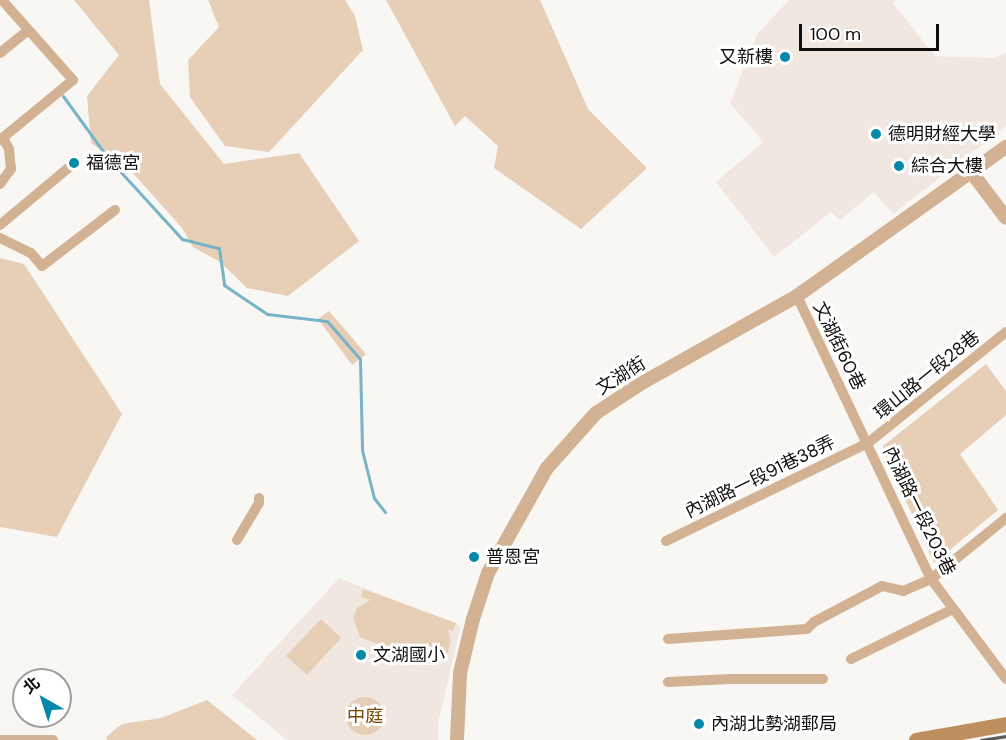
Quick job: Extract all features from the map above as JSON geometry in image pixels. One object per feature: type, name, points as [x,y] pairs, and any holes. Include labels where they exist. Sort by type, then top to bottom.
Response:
[{"type":"main road","points":[[916,740],[1006,724]]},
{"type":"street","points":[[0,184],[11,169],[9,149],[2,139],[73,80],[2,0]]},
{"type":"street","points":[[0,53],[28,30]]},
{"type":"street","name":"文湖街","points":[[457,740],[460,674],[484,584],[547,468],[596,413],[614,399],[797,296],[958,179],[972,173],[1006,147]]},
{"type":"street","points":[[0,225],[73,164]]},
{"type":"street","points":[[972,173],[1006,218]]},
{"type":"street","points":[[0,238],[31,253],[42,266],[115,210]]},
{"type":"street","name":"文湖街60巷","points":[[797,296],[868,443]]},
{"type":"street","name":"環山路一段28巷","points":[[868,443],[1006,332]]},
{"type":"street","name":"內湖路一段91巷38弄","points":[[666,541],[868,443]]},
{"type":"street","name":"內湖路一段203巷","points":[[868,443],[931,579],[1006,679]]},
{"type":"street","points":[[237,540],[260,503],[259,498]]},
{"type":"street","points":[[668,639],[807,629],[814,622],[882,586],[903,591],[931,579],[1006,518]]},
{"type":"street","points":[[851,659],[953,609]]},
{"type":"street","points":[[669,682],[823,679]]},
{"type":"street","points":[[0,740],[53,740]]},
{"type":"shaded area","name":"德明財經大學","points":[[789,0],[896,0],[893,3],[935,56],[995,58],[1006,52],[1006,126],[893,214],[874,192],[840,220],[831,212],[774,257],[716,182],[763,142],[730,103],[758,33]]},
{"type":"shaded area","name":"文湖國小","points":[[339,578],[461,626],[438,723],[438,740],[287,740],[232,695]]},
{"type":"green space","points":[[74,0],[149,0],[160,84],[224,164],[299,153],[359,241],[288,296],[247,288],[220,262],[193,247],[182,228],[132,172],[91,143],[87,96],[119,55]]},
{"type":"green space","points":[[208,0],[345,0],[355,16],[363,50],[269,152],[225,146],[190,97],[188,60],[219,27]]},
{"type":"green space","points":[[386,0],[540,0],[588,109],[647,168],[581,229],[494,168],[498,146],[465,116],[455,126]]},
{"type":"green space","points":[[0,258],[24,264],[122,414],[57,537],[0,527]]},
{"type":"green space","points":[[329,311],[366,354],[352,365],[318,319]]},
{"type":"green space","points":[[986,364],[1006,391],[1006,415],[960,454],[998,510],[934,563],[883,446]]},
{"type":"green space","points":[[363,589],[456,623],[453,631],[448,629],[451,641],[448,652],[439,661],[427,664],[360,637],[353,618],[357,608],[370,600],[361,597]]},
{"type":"green space","points":[[321,619],[341,638],[307,675],[286,656]]},
{"type":"green space","name":"中庭","points":[[365,697],[379,702],[384,716],[379,730],[365,735],[351,730],[346,716],[351,702]]},
{"type":"green space","points":[[207,700],[257,740],[107,740],[106,737],[122,724],[161,718]]},
{"type":"waterway","points":[[63,96],[108,158],[182,239],[219,248],[224,285],[267,314],[327,321],[360,359],[362,450],[374,498],[385,512]]},
{"type":"railway","points":[[981,740],[1006,736]]},
{"type":"place","name":"又新樓","points":[[785,57]]},
{"type":"place","name":"德明財經大學","points":[[876,134]]},
{"type":"place","name":"福德宮","points":[[74,163]]},
{"type":"place","name":"綜合大樓","points":[[899,166]]},
{"type":"place","name":"普恩宮","points":[[474,557]]},
{"type":"place","name":"文湖國小","points":[[361,655]]},
{"type":"place","name":"內湖北勢湖郵局","points":[[699,724]]}]
